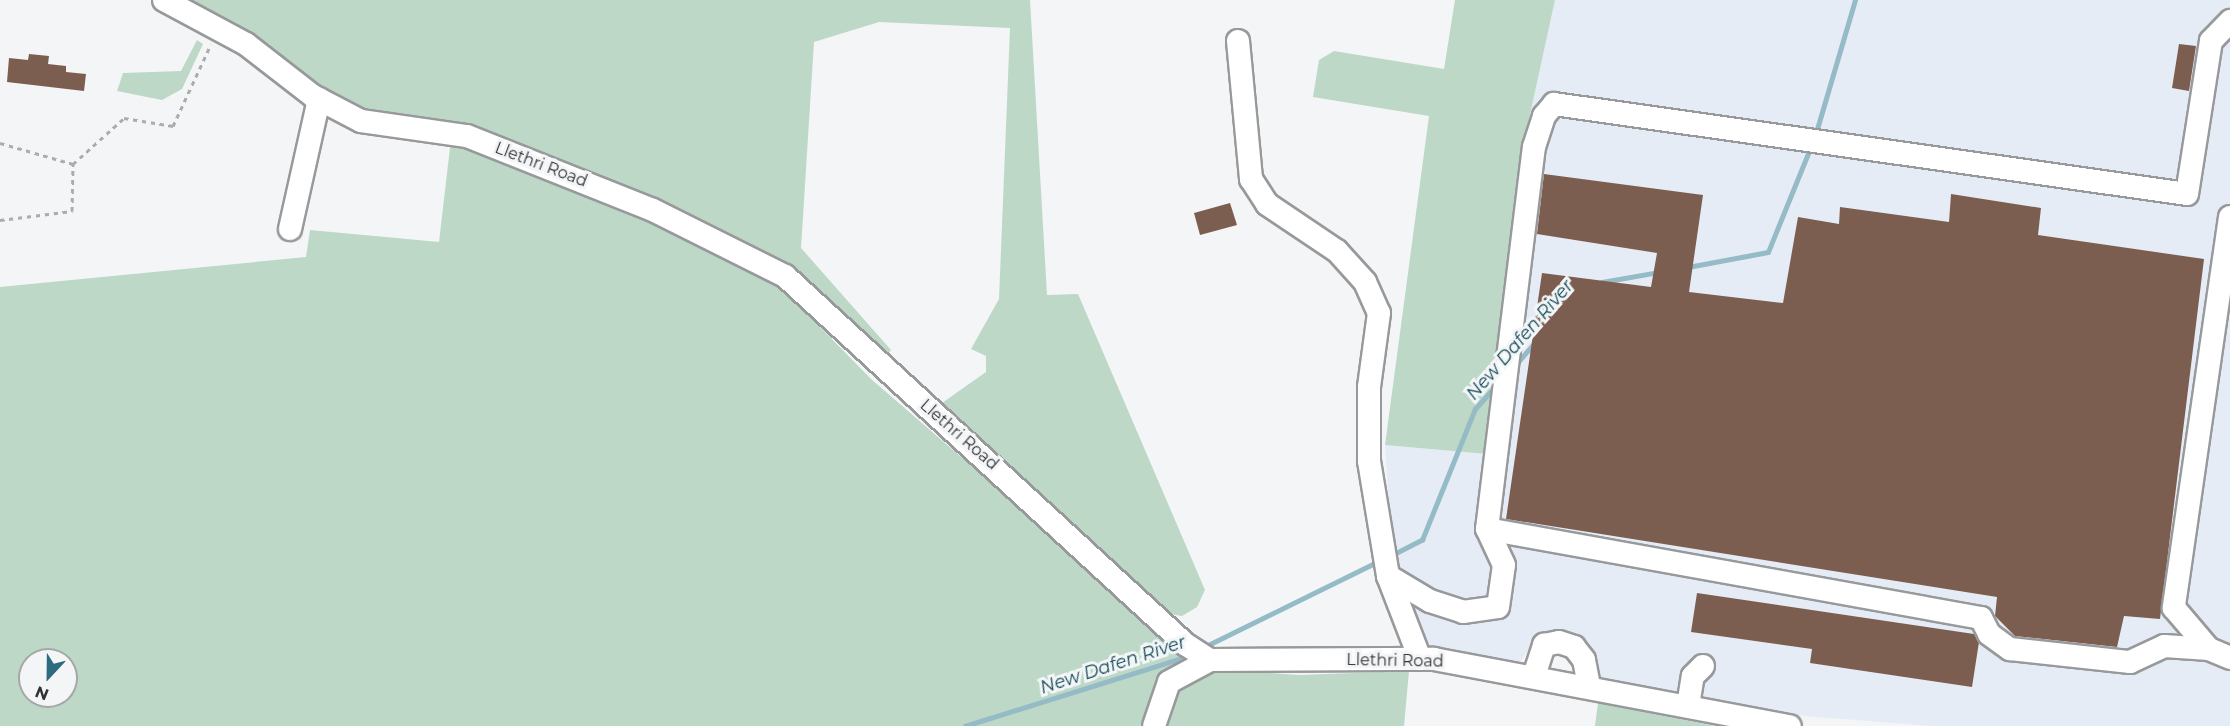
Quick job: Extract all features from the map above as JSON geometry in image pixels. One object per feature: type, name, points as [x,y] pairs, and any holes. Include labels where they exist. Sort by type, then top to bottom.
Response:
[{"type":"street","name":"Llethri Road","points":[[164,0],[217,32],[246,44],[319,99],[361,121],[467,136],[653,210],[784,276],[1185,644],[1210,660],[1420,659],[1534,676],[1790,726]]},
{"type":"street","points":[[1388,576],[1430,602],[1463,612],[1498,607],[1504,565],[1487,529],[1534,147],[1544,116],[1554,104],[2187,194],[2211,41],[2230,21]]},
{"type":"street","points":[[1238,41],[1251,179],[1267,204],[1337,251],[1365,282],[1379,312],[1369,387],[1369,461],[1388,576],[1420,659]]},
{"type":"street","points":[[290,229],[319,99]]},
{"type":"street","points":[[2209,649],[2174,608],[2230,217]]},
{"type":"street","points":[[1487,529],[1981,618],[1989,634],[2010,649],[2130,662],[2164,646],[2209,649],[2230,657]]},
{"type":"street","points":[[1534,676],[1544,645],[1559,642],[1574,647],[1584,660],[1589,686]]},
{"type":"street","points":[[1154,726],[1169,682],[1210,660]]},
{"type":"street","points":[[1688,706],[1693,676],[1702,666]]},
{"type":"path","points":[[0,220],[72,211],[73,164],[124,118],[172,126],[217,32]]},
{"type":"path","points":[[0,143],[73,164]]},
{"type":"shaded area","points":[[1555,0],[2230,0],[2230,726],[1932,726],[1805,716],[1596,678],[1589,655],[1534,642],[1519,663],[1424,646],[1393,563],[1385,445],[1486,454],[1524,142]]},
{"type":"green space","points":[[168,0],[1030,0],[1047,295],[1078,294],[1205,590],[1197,607],[1182,616],[1164,613],[915,383],[942,403],[986,372],[986,356],[971,349],[999,299],[1010,28],[879,22],[814,42],[801,248],[891,350],[879,364],[785,276],[467,136],[361,121]]},
{"type":"green space","points":[[1455,0],[1555,0],[1524,142],[1487,454],[1385,445],[1429,116],[1313,97],[1319,60],[1334,51],[1444,69]]},
{"type":"green space","points":[[197,40],[203,44],[182,89],[162,100],[117,91],[123,73],[181,71]]},
{"type":"green space","points":[[451,139],[635,209],[776,282],[871,379],[1125,599],[1217,669],[1299,675],[1409,671],[1404,726],[0,726],[0,287],[306,257],[310,230],[439,242]]},
{"type":"green space","points":[[1598,703],[1715,726],[1595,726]]},
{"type":"building","points":[[2179,44],[2196,46],[2189,91],[2172,88]]},
{"type":"building","points":[[29,54],[49,56],[48,64],[66,66],[66,72],[86,74],[84,91],[7,82],[9,58],[28,60]]},
{"type":"building","points":[[1544,174],[1703,195],[1689,292],[1783,303],[1798,217],[1839,224],[1840,207],[1949,222],[1951,194],[2041,208],[2038,235],[2204,259],[2160,619],[2124,616],[2117,647],[2015,636],[1995,616],[1997,597],[1506,519],[1542,273],[1651,287],[1657,253],[1537,234]]},
{"type":"building","points":[[1230,203],[1237,225],[1200,235],[1194,213]]},
{"type":"building","points":[[1697,593],[1974,634],[1979,642],[1972,687],[1810,663],[1812,649],[1691,632]]},
{"type":"waterway","name":"New Dafen River","points":[[1815,136],[1855,0]]},
{"type":"waterway","name":"New Dafen River","points":[[1688,267],[1768,252],[1811,146]]},
{"type":"waterway","name":"New Dafen River","points":[[1602,282],[1659,272]]},
{"type":"waterway","name":"New Dafen River","points":[[1517,363],[1535,342]]},
{"type":"waterway","name":"New Dafen River","points":[[1392,555],[1422,540],[1475,409],[1495,387]]},
{"type":"waterway","name":"New Dafen River","points":[[1204,647],[1379,561]]},
{"type":"waterway","name":"New Dafen River","points":[[965,726],[1189,656]]}]
